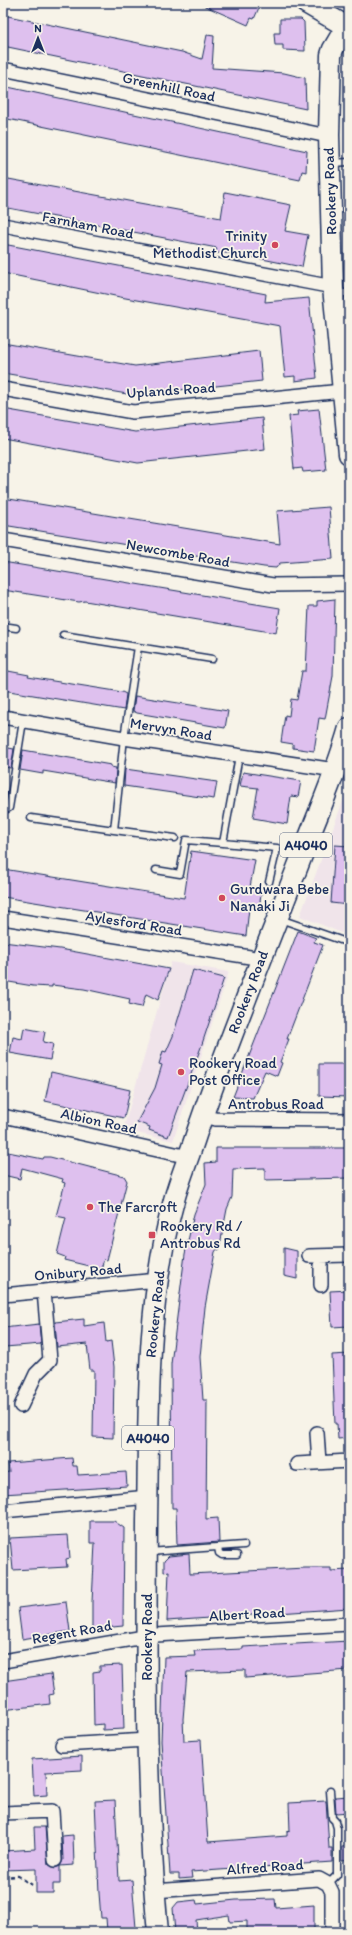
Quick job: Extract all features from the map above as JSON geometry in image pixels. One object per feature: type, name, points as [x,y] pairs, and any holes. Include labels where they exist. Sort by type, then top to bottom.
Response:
[{"type":"main road","points":[[306,3],[348,28]]},
{"type":"main road","name":"Rookery Road","points":[[348,28],[333,49],[329,65],[329,163],[338,291],[342,391],[348,425],[349,454]]},
{"type":"main road","name":"Rookery Road","points":[[158,1932],[154,1891],[146,1740],[149,1377],[157,1282],[174,1200],[202,1116],[245,997],[278,918],[335,770],[349,729]]},
{"type":"street","name":"Greenhill Road","points":[[3,69],[318,134],[329,135]]},
{"type":"street","name":"Farnham Road","points":[[3,225],[338,291]]},
{"type":"street","name":"Uplands Road","points":[[3,389],[133,412],[342,391]]},
{"type":"street","name":"Newcombe Road","points":[[3,540],[273,585],[349,584]]},
{"type":"street","name":"Mervyn Road","points":[[3,717],[124,738],[335,770]]},
{"type":"street","name":"Aylesford Road","points":[[3,918],[261,960]]},
{"type":"street","name":"Albion Road","points":[[3,1116],[189,1157]]},
{"type":"street","name":"Antrobus Road","points":[[202,1116],[216,1120],[349,1120]]},
{"type":"street","points":[[322,1285],[315,1256],[349,1255]]},
{"type":"street","name":"Onibury Road","points":[[3,1295],[148,1281],[157,1282]]},
{"type":"street","points":[[21,1406],[36,1374],[50,1360],[44,1291]]},
{"type":"street","points":[[317,1433],[318,1462]]},
{"type":"street","points":[[297,1464],[349,1461]]},
{"type":"street","points":[[3,1511],[148,1496]]},
{"type":"street","name":"Albert Road","points":[[146,1636],[349,1624]]},
{"type":"street","name":"Regent Road","points":[[3,1660],[146,1636]]},
{"type":"street","points":[[62,1745],[146,1740]]},
{"type":"street","points":[[3,1813],[52,1811],[55,1860]]},
{"type":"street","name":"Alfred Road","points":[[154,1891],[319,1879],[328,1884]]},
{"type":"street","points":[[328,1884],[332,1892],[332,1932]]},
{"type":"lane","points":[[329,163],[349,162]]},
{"type":"lane","points":[[3,626],[16,628]]},
{"type":"lane","points":[[63,635],[212,659]]},
{"type":"lane","points":[[114,830],[124,738],[138,647]]},
{"type":"lane","points":[[3,811],[9,808],[23,721]]},
{"type":"lane","points":[[223,843],[239,756]]},
{"type":"lane","points":[[31,818],[175,838]]},
{"type":"lane","points":[[156,870],[180,874],[186,840],[277,848],[269,882]]},
{"type":"lane","points":[[278,918],[349,943]]},
{"type":"lane","points":[[147,1552],[244,1545]]},
{"type":"lane","points":[[218,1547],[219,1552],[222,1555],[237,1555]]},
{"type":"lane","points":[[328,1884],[338,1875],[336,1828],[335,1821],[332,1818],[330,1791]]},
{"type":"path","points":[[3,1877],[18,1876],[32,1885]]},
{"type":"shaded area","points":[[349,785],[349,936],[300,916]]},
{"type":"shaded area","points":[[171,962],[229,972],[173,1141],[123,1130]]},
{"type":"building","points":[[198,3],[261,3],[254,19],[251,18],[248,25]]},
{"type":"building","points":[[3,15],[182,52],[202,59],[207,35],[214,36],[212,68],[284,73],[305,78],[306,109],[3,46]]},
{"type":"building","points":[[280,19],[301,19],[304,22],[305,51],[283,50],[283,45],[275,45],[274,33],[280,33]]},
{"type":"building","points":[[3,86],[307,151],[306,172],[302,171],[300,180],[3,118]]},
{"type":"building","points":[[3,178],[221,218],[225,192],[291,205],[285,231],[308,235],[302,267],[232,253],[216,253],[217,248],[3,207]]},
{"type":"building","points":[[3,244],[266,294],[265,302],[309,298],[317,378],[295,381],[295,376],[285,377],[280,326],[120,297],[3,273]]},
{"type":"building","points":[[3,343],[135,366],[259,351],[262,381],[133,395],[3,373]]},
{"type":"building","points":[[3,409],[135,432],[262,418],[265,449],[138,463],[3,438]]},
{"type":"building","points":[[319,409],[326,470],[303,472],[302,468],[294,469],[289,416],[298,415],[297,411]]},
{"type":"building","points":[[3,498],[280,544],[277,511],[329,507],[333,559],[280,563],[276,568],[264,567],[3,525]]},
{"type":"building","points":[[3,562],[280,608],[276,633],[85,601],[79,602],[3,590]]},
{"type":"building","points":[[335,599],[333,676],[325,719],[319,718],[314,751],[293,748],[293,744],[281,742],[285,715],[289,716],[291,699],[297,700],[302,671],[306,671],[309,606],[317,606],[317,601]]},
{"type":"building","points":[[3,670],[29,675],[28,677],[122,692],[126,694],[124,710],[3,690]]},
{"type":"building","points":[[135,696],[228,711],[225,728],[137,713],[133,711]]},
{"type":"building","points":[[3,747],[14,749],[11,768],[3,767]]},
{"type":"building","points":[[23,750],[111,765],[111,767],[116,768],[115,783],[43,771],[43,774],[20,770]]},
{"type":"building","points":[[125,769],[217,782],[214,799],[124,786]]},
{"type":"building","points":[[243,772],[301,781],[298,797],[291,796],[287,824],[253,818],[258,788],[240,786]]},
{"type":"building","points":[[335,845],[349,846],[349,905],[331,903]]},
{"type":"building","points":[[191,851],[255,860],[250,887],[262,888],[259,909],[249,908],[246,936],[3,897],[3,869],[184,898]]},
{"type":"building","points":[[298,931],[316,938],[314,942],[323,945],[287,1039],[289,1039],[280,1062],[282,1063],[277,1076],[265,1071],[253,1098],[233,1097]]},
{"type":"building","points":[[3,942],[60,949],[169,969],[158,1000],[146,994],[142,1007],[129,1004],[130,999],[84,989],[52,985],[52,987],[33,986],[3,981]]},
{"type":"building","points":[[193,970],[224,978],[201,1047],[168,1137],[149,1130],[150,1127],[137,1122],[155,1088],[162,1065],[159,1064],[163,1051],[166,1052],[173,1036]]},
{"type":"building","points":[[24,1028],[45,1032],[43,1042],[53,1044],[50,1060],[10,1053],[13,1037],[22,1039]]},
{"type":"building","points":[[319,1064],[345,1064],[345,1067],[349,1067],[349,1097],[319,1096]]},
{"type":"building","points":[[51,1072],[130,1090],[124,1118],[45,1101]]},
{"type":"building","points":[[216,1148],[349,1148],[349,1178],[265,1180],[265,1168],[233,1169],[232,1197],[227,1209],[219,1250],[217,1249],[215,1252],[205,1307],[200,1357],[203,1400],[207,1400],[206,1519],[218,1518],[219,1542],[177,1545],[176,1508],[172,1508],[171,1364],[185,1254],[194,1214],[206,1184],[205,1163],[216,1162]]},
{"type":"building","name":"The Farcroft","points":[[3,1151],[43,1159],[44,1157],[50,1157],[124,1176],[127,1181],[107,1260],[104,1259],[101,1269],[64,1260],[65,1257],[57,1254],[66,1218],[56,1216],[65,1183],[62,1182],[63,1179],[22,1168],[20,1179],[3,1175]]},
{"type":"building","points":[[284,1248],[297,1251],[297,1279],[284,1276]]},
{"type":"building","points":[[349,1290],[349,1326],[332,1327],[330,1291]]},
{"type":"building","points":[[84,1319],[84,1326],[104,1323],[106,1342],[111,1341],[114,1367],[113,1438],[93,1437],[94,1370],[90,1370],[87,1344],[57,1347],[55,1322]]},
{"type":"building","points":[[39,1324],[41,1344],[5,1347],[3,1328]]},
{"type":"building","points":[[349,1354],[349,1438],[338,1439],[337,1424],[335,1424],[332,1355]]},
{"type":"building","points":[[72,1458],[73,1466],[77,1466],[78,1475],[126,1472],[127,1486],[3,1494],[3,1473],[9,1472],[8,1463]]},
{"type":"building","points":[[90,1521],[114,1521],[124,1528],[123,1626],[92,1629],[95,1543],[90,1543]]},
{"type":"building","points":[[68,1535],[70,1558],[66,1559],[67,1567],[13,1570],[10,1538]]},
{"type":"building","points":[[189,1554],[190,1574],[305,1568],[331,1568],[331,1571],[349,1570],[349,1608],[167,1621],[169,1571],[164,1572],[164,1561],[169,1556]]},
{"type":"building","points":[[66,1602],[70,1631],[22,1639],[18,1608]]},
{"type":"building","points":[[349,1641],[349,1670],[245,1678],[245,1670],[187,1672],[183,1719],[184,1741],[201,1740],[208,1842],[287,1836],[287,1832],[290,1831],[289,1803],[326,1801],[329,1848],[332,1848],[332,1862],[191,1872],[192,1878],[179,1879],[179,1874],[170,1874],[161,1741],[164,1657],[195,1656],[194,1651]]},
{"type":"building","points":[[122,1665],[124,1729],[103,1730],[103,1724],[94,1725],[93,1672],[100,1671],[100,1666]]},
{"type":"building","points":[[51,1674],[54,1694],[49,1695],[50,1704],[3,1710],[3,1681]]},
{"type":"building","points":[[82,1756],[82,1770],[46,1772],[47,1795],[34,1796],[32,1759]]},
{"type":"building","points":[[349,1796],[349,1812],[336,1813],[335,1797]]},
{"type":"building","points":[[115,1800],[119,1881],[132,1880],[136,1928],[107,1931],[106,1918],[101,1918],[95,1801]]},
{"type":"building","points":[[34,1827],[45,1827],[48,1864],[55,1868],[60,1866],[60,1884],[53,1884],[53,1893],[36,1893],[36,1869],[3,1870],[3,1851],[35,1849]]},
{"type":"building","points":[[73,1835],[74,1865],[60,1866],[63,1860],[62,1836]]},
{"type":"building","points":[[349,1846],[349,1860],[342,1861],[342,1847]]},
{"type":"building","points":[[275,1899],[276,1908],[314,1905],[314,1932],[247,1932],[247,1921],[230,1922],[229,1915],[196,1920],[197,1932],[175,1932],[173,1908],[178,1902],[196,1900],[197,1904],[236,1900]]},
{"type":"place","name":"Trinity Methodist Church","points":[[275,245]]},
{"type":"place","name":"Gurdwara Bebe Nanaki Ji","points":[[222,898]]},
{"type":"place","name":"Rookery Road Post Office","points":[[181,1072]]},
{"type":"place","name":"The Farcroft","points":[[90,1207]]},
{"type":"place","name":"Rookery Rd / Antrobus Rd","points":[[152,1235]]}]
